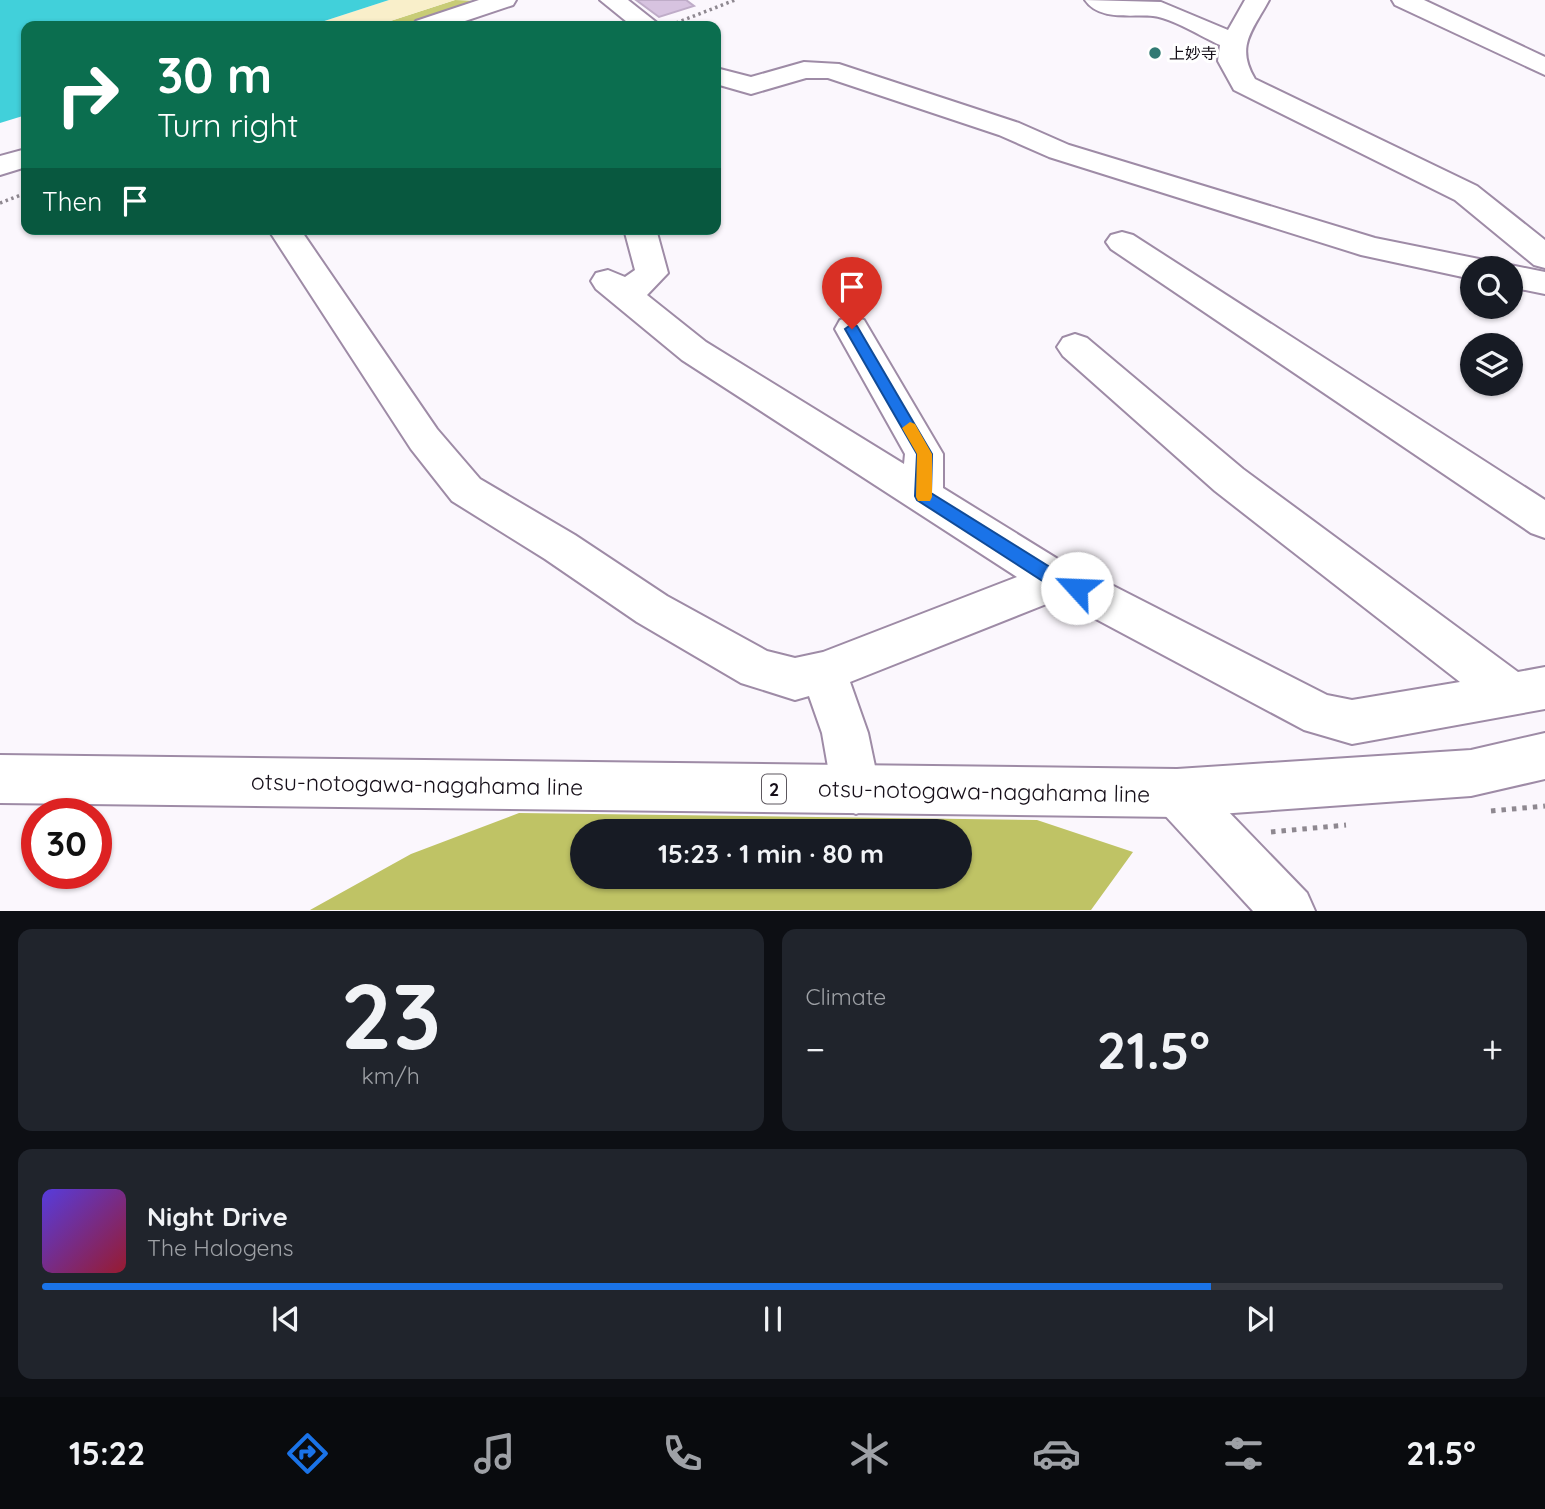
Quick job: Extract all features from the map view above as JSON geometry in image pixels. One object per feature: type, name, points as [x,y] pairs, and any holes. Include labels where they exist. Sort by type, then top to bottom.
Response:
[{"type":"street","points":[[440,21],[504,0]]},
{"type":"street","points":[[612,0],[641,21]]},
{"type":"street","points":[[1097,0],[1114,8],[1161,9],[1234,42]]},
{"type":"street","points":[[1257,0],[1234,42],[1231,61],[1244,84],[1466,193],[1545,257]]},
{"type":"street","points":[[1404,0],[1545,66]]},
{"type":"street","points":[[721,77],[751,86],[804,70],[831,70],[1009,129],[1059,151],[1130,174],[1372,248],[1460,266]]},
{"type":"street","points":[[0,166],[21,160]]},
{"type":"street","points":[[288,235],[425,439],[444,466],[466,490],[559,547],[652,609],[757,669],[795,679],[824,672],[1046,585],[1061,583]]},
{"type":"street","points":[[642,235],[652,273],[617,288],[694,351],[1061,583],[1123,611],[1320,715],[1352,723],[1529,692]]},
{"type":"street","points":[[1122,242],[1545,521]]},
{"type":"street","points":[[1523,279],[1545,283]]},
{"type":"street","points":[[852,329],[925,454],[923,496]]},
{"type":"street","points":[[1075,348],[1229,480],[1529,692]]},
{"type":"street","points":[[824,672],[845,733],[856,790]]},
{"type":"street","name":"otsu-notogawa-nagahama line","points":[[0,779],[1177,793],[1471,773],[1545,756]]},
{"type":"street","points":[[1177,793],[1289,911]]},
{"type":"path","points":[[681,21],[735,0]]},
{"type":"path","points":[[0,203],[21,195]]},
{"type":"green space","points":[[455,0],[477,1],[417,21],[390,21]]},
{"type":"green space","points":[[519,813],[963,819],[570,819],[570,889],[972,889],[972,819],[1037,820],[1133,852],[1091,910],[310,910],[411,854]]},
{"type":"sand","points":[[389,0],[455,0],[390,21],[324,21]]},
{"type":"water","points":[[0,0],[389,0],[324,21],[21,21],[21,117],[0,123]]},
{"type":"building","points":[[636,0],[686,0],[694,6],[659,17]]},
{"type":"slow traffic","points":[[910,428],[925,454],[924,497]]},
{"type":"place","name":"上妙寺","points":[[1155,53]]},
{"type":"route","points":[[852,329],[925,454],[923,496],[1061,583],[1077,588]]}]
